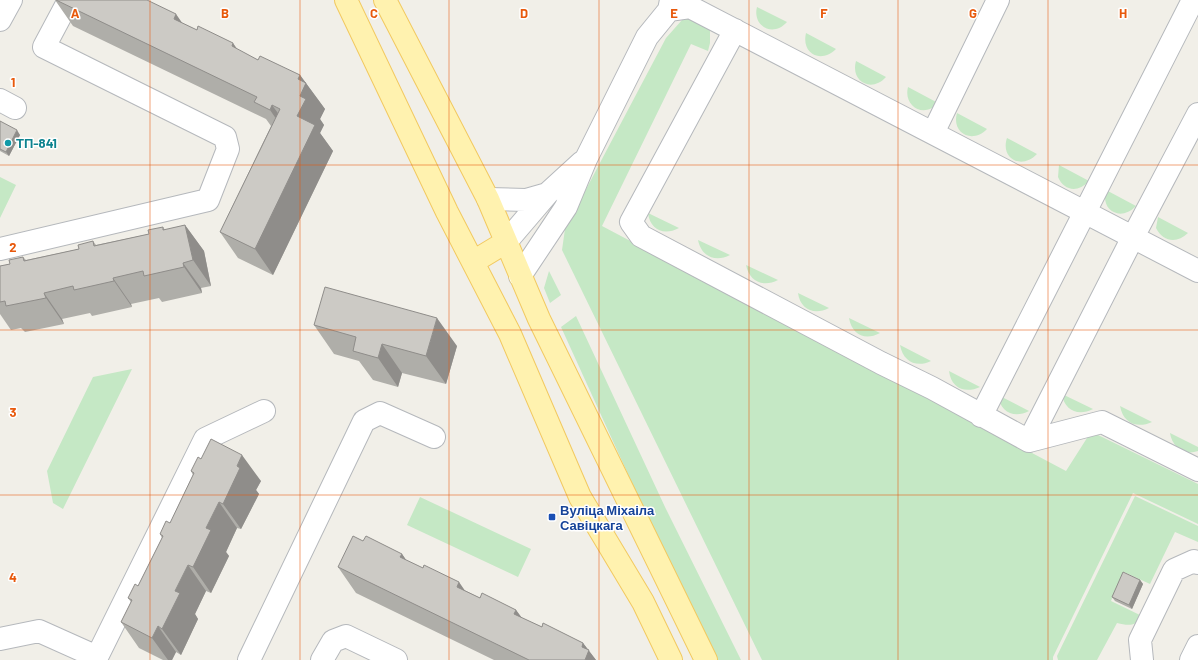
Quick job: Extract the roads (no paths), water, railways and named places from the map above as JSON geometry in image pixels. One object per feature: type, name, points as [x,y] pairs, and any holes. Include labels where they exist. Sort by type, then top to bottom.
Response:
[{"type":"main road","points":[[346,0],[447,212],[510,334],[580,497],[643,602],[671,660]]},
{"type":"main road","points":[[385,0],[488,199],[547,336],[706,660]]},
{"type":"main road","points":[[473,262],[506,242]]},
{"type":"lane","points":[[0,20],[11,0]]},
{"type":"lane","points":[[0,249],[208,200],[228,149],[225,137],[44,47],[69,0]]},
{"type":"lane","points":[[933,133],[998,0]]},
{"type":"lane","points":[[982,416],[1084,212],[1193,0]]},
{"type":"lane","points":[[520,276],[566,207],[586,159],[647,37],[670,5],[690,7],[1198,271]]},
{"type":"lane","points":[[735,30],[631,222],[640,236],[881,363],[932,388],[1029,441],[1102,422],[1198,470]]},
{"type":"lane","points":[[1029,441],[1133,237],[1198,114]]},
{"type":"lane","points":[[506,242],[547,194],[586,159]]},
{"type":"lane","points":[[488,199],[526,200],[547,194]]},
{"type":"lane","points":[[506,242],[546,238]]},
{"type":"lane","points":[[0,639],[39,631],[100,658],[205,439],[264,411]]},
{"type":"lane","points":[[256,658],[364,421],[380,413],[434,437]]},
{"type":"lane","points":[[1142,660],[1140,640],[1174,570],[1194,561],[1198,563]]},
{"type":"lane","points":[[322,660],[333,640],[346,636],[396,660]]},
{"type":"lane","points":[[1191,660],[1198,646]]},
{"type":"place","name":"ТП-841","points":[[8,143]]},
{"type":"place","name":"Вуліца Міхаіла Савіцкага","points":[[552,517]]}]
